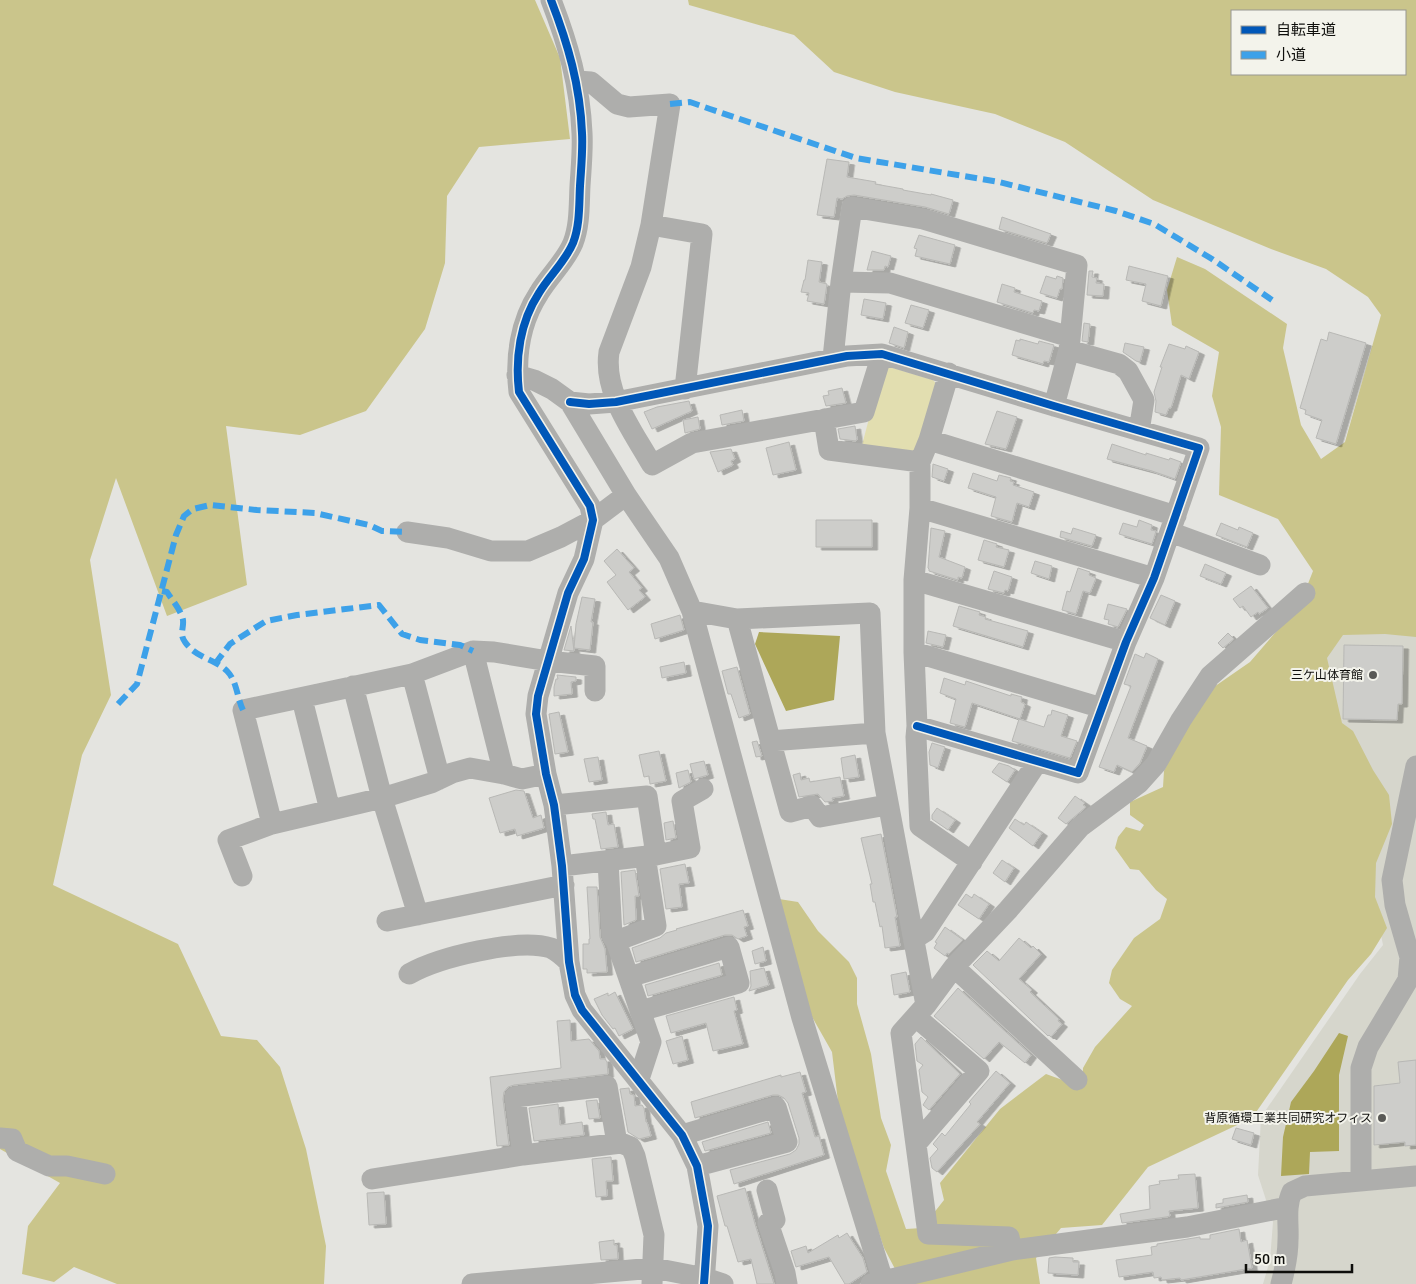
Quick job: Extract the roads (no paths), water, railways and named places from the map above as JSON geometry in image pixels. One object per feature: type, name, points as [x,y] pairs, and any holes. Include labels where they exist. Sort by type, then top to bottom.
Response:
[{"type":"street","points":[[481,1283],[653,1276],[711,1282],[708,1226],[697,1166],[682,1135],[582,1010],[575,995],[569,962],[563,876],[554,805],[546,774],[536,714],[538,696],[568,593],[584,560],[592,520],[590,506],[519,392],[517,375],[519,351],[526,317],[539,293],[568,254],[577,228],[583,134],[577,81],[551,0]]},
{"type":"street","points":[[577,81],[591,82],[617,104],[630,107],[670,104],[642,267],[609,352],[607,366],[616,402],[652,465],[692,442],[864,412],[882,354]]},
{"type":"street","points":[[833,358],[841,282],[852,207],[923,219],[1077,265],[1070,344],[1054,406]]},
{"type":"street","points":[[650,225],[702,234],[685,389]]},
{"type":"street","points":[[841,282],[890,283],[1070,344],[1119,364],[1128,371],[1144,400],[1139,431]]},
{"type":"street","points":[[570,402],[589,404],[616,402],[833,358],[882,354],[1199,448],[1154,578],[1126,642],[1078,773],[917,726]]},
{"type":"street","points":[[949,374],[929,440],[920,462],[920,508],[914,580],[916,737],[920,826],[972,862]]},
{"type":"street","points":[[517,375],[534,380],[552,389],[570,402],[626,495],[669,558],[692,611],[802,1018],[879,1283],[1012,1250],[1187,1226],[1288,1207]]},
{"type":"street","points":[[824,419],[829,450],[920,462]]},
{"type":"street","points":[[929,440],[1173,524],[1260,565]]},
{"type":"street","points":[[407,532],[448,538],[491,551],[528,550],[560,537],[592,520],[626,495]]},
{"type":"street","points":[[920,508],[1154,578]]},
{"type":"street","points":[[914,580],[1126,642]]},
{"type":"street","points":[[1012,1250],[1009,1238],[928,1234],[901,1033],[921,1011],[954,967],[1008,910],[1080,826],[1145,777],[1156,764],[1181,720],[1210,676],[1305,593]]},
{"type":"street","points":[[692,611],[737,619],[870,613],[875,733],[887,805],[914,939],[921,1011],[979,1072],[916,1144]]},
{"type":"street","points":[[737,619],[790,812],[812,806],[820,817],[887,805]]},
{"type":"street","points":[[473,651],[504,774]]},
{"type":"street","points":[[272,824],[243,710],[412,674],[473,651],[494,652],[548,661],[595,666],[595,691]]},
{"type":"street","points":[[914,652],[1102,708]]},
{"type":"street","points":[[412,674],[440,779]]},
{"type":"street","points":[[354,686],[382,798],[418,915]]},
{"type":"street","points":[[302,698],[330,810]]},
{"type":"street","points":[[770,741],[875,733]]},
{"type":"street","points":[[914,939],[925,932],[1038,761]]},
{"type":"street","points":[[1361,1181],[1361,1068],[1368,1047],[1408,980],[1410,957],[1395,905],[1392,880],[1407,848],[1416,766]]},
{"type":"street","points":[[242,876],[228,840],[272,824],[382,798],[470,768],[504,774],[522,780],[546,774]]},
{"type":"street","points":[[387,921],[418,915],[563,876],[608,861],[690,848],[682,801],[703,789]]},
{"type":"street","points":[[554,805],[646,796],[656,926],[616,941]]},
{"type":"street","points":[[608,861],[612,936],[616,941],[651,1042],[639,1080]]},
{"type":"street","points":[[409,974],[422,966],[451,956],[532,945],[552,949],[569,962]]},
{"type":"street","points":[[629,977],[729,947],[739,983],[640,1011]]},
{"type":"street","points":[[954,967],[1077,1080]]},
{"type":"street","points":[[523,1155],[515,1097],[607,1086],[617,1143]]},
{"type":"street","points":[[682,1135],[776,1106],[787,1142],[697,1166]]},
{"type":"street","points":[[0,1138],[12,1139],[17,1150],[50,1166],[67,1166],[106,1174]]},
{"type":"street","points":[[372,1179],[523,1155],[617,1143],[631,1146],[654,1235],[653,1276]]},
{"type":"street","points":[[1282,1284],[1288,1242],[1288,1207],[1292,1192],[1298,1188],[1416,1176]]},
{"type":"street","points":[[766,1190],[775,1220],[768,1223],[787,1284]]},
{"type":"place","name":"三ケ山体育館","points":[[1373,675]]},
{"type":"place","name":"背原循環工業共同研究オフィス","points":[[1382,1118]]}]
